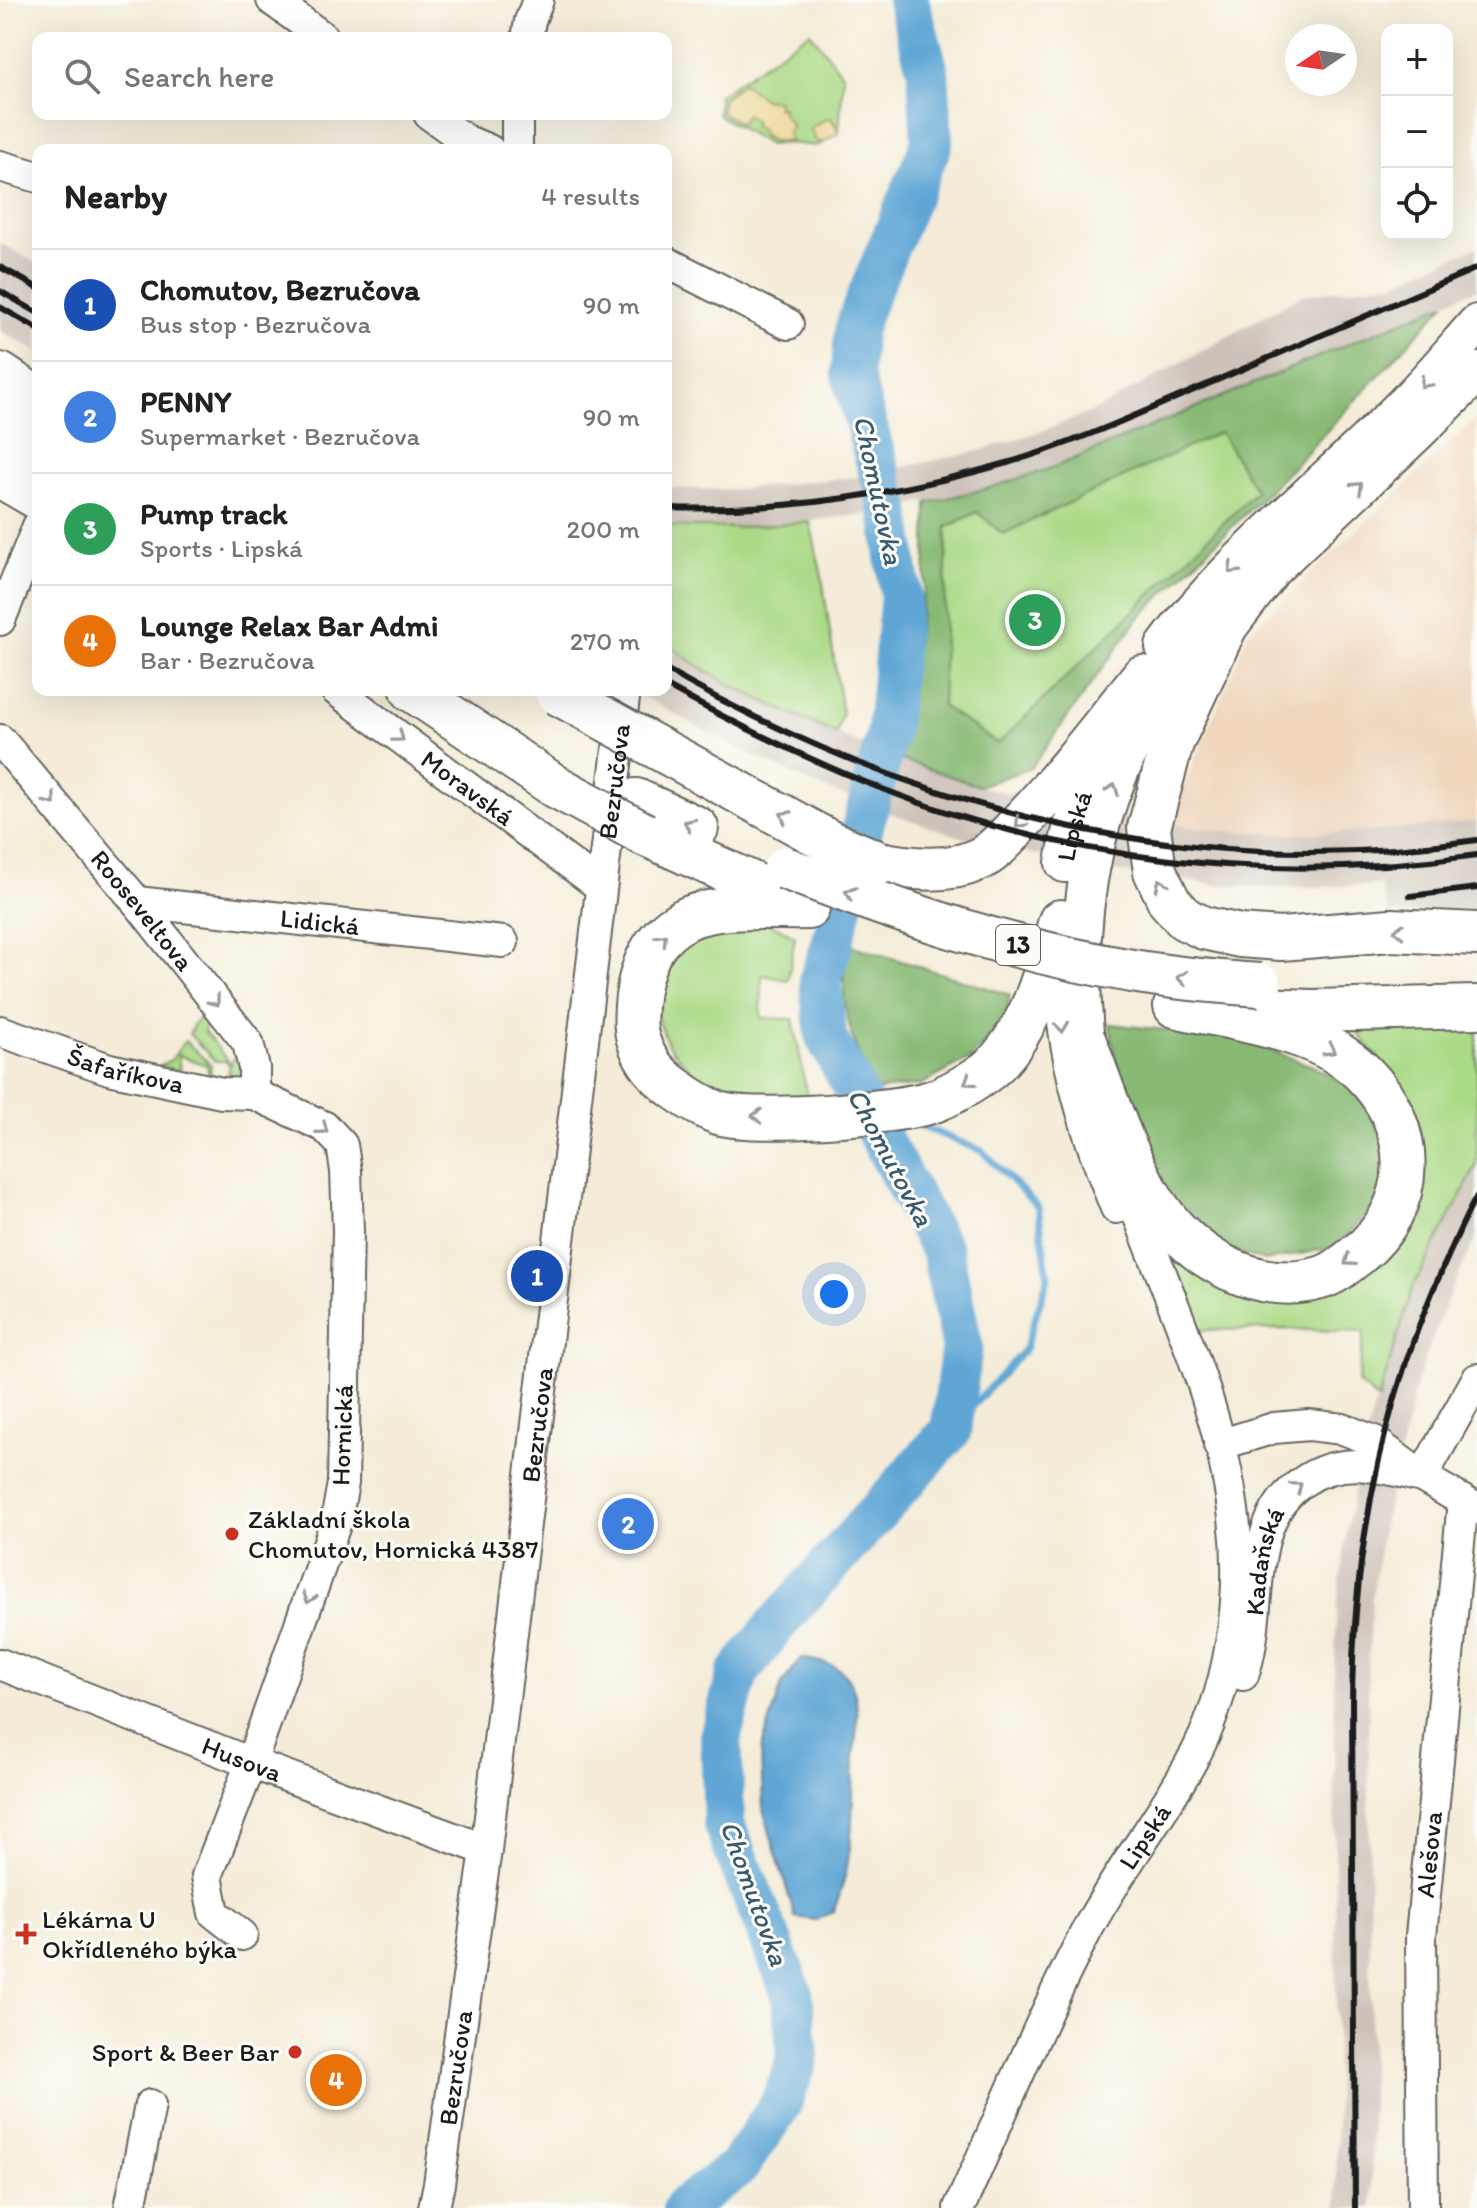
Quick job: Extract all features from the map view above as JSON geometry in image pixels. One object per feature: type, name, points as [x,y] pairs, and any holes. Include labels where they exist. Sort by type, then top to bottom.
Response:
[{"type":"highway","points":[[0,374],[32,395]]},
{"type":"highway","points":[[0,416],[32,437]]},
{"type":"highway","points":[[1265,575],[1226,626],[1172,743],[1149,828],[1155,871],[1169,901],[1185,919],[1204,928],[1240,936],[1281,939],[1391,930],[1477,934]]},
{"type":"highway","points":[[564,696],[830,842],[880,863],[937,869],[978,860],[1006,837],[1045,797],[1142,677]]},
{"type":"highway","name":"13","points":[[423,696],[808,908],[868,930],[974,961],[1175,1006],[1312,1011],[1477,1007]]},
{"type":"highway","name":"13","points":[[465,696],[556,771]]},
{"type":"highway","name":"13","points":[[640,817],[886,907],[996,940],[1129,971],[1260,985],[1352,988],[1477,981]]},
{"type":"highway","points":[[808,908],[717,911],[689,918],[668,931],[648,953],[638,979],[635,1016],[638,1041],[651,1066],[675,1089],[718,1113],[757,1117],[835,1115],[910,1107],[935,1101],[999,1061],[1027,1022],[1060,921]]},
{"type":"highway","points":[[1085,1042],[1117,1125],[1147,1190],[1176,1230],[1209,1259],[1246,1276],[1286,1283],[1323,1278],[1374,1242],[1391,1217],[1403,1190],[1404,1158],[1399,1128],[1381,1094],[1360,1070],[1325,1045],[1278,1030],[1175,1006]]},
{"type":"main road","name":"Lipská","points":[[1060,921],[1069,837],[1083,790],[1106,737],[1142,677],[1212,590],[1408,401],[1477,324]]},
{"type":"main road","name":"Lipská","points":[[1085,1042],[1080,994],[1081,943],[1095,842],[1110,795],[1132,744],[1170,683],[1205,638],[1265,575],[1477,372]]},
{"type":"street","points":[[272,0],[316,32]]},
{"type":"street","points":[[529,32],[538,0]]},
{"type":"street","points":[[437,120],[475,144]]},
{"type":"street","points":[[517,120],[517,144]]},
{"type":"street","points":[[0,166],[32,175]]},
{"type":"street","points":[[672,265],[788,324]]},
{"type":"street","points":[[0,450],[32,475]]},
{"type":"street","points":[[0,483],[32,502]]},
{"type":"street","points":[[0,620],[32,541]]},
{"type":"street","name":"Moravská","points":[[344,696],[600,886]]},
{"type":"street","name":"Bezručova","points":[[434,2208],[486,1850],[624,696]]},
{"type":"street","name":"Rooseveltova","points":[[0,740],[137,902],[248,1043],[254,1068],[254,1094]]},
{"type":"street","name":"Lidická","points":[[137,902],[503,942]]},
{"type":"street","name":"Lipská","points":[[1060,921],[1059,991],[1063,1034],[1075,1093],[1096,1155],[1171,1342],[1219,1445]]},
{"type":"street","name":"Šafaříkova","points":[[0,1031],[109,1069],[222,1093],[254,1094]]},
{"type":"street","name":"Lipská","points":[[959,2208],[1089,1927],[1192,1762],[1218,1695],[1229,1655],[1236,1601],[1234,1516],[1219,1445],[1185,1330],[1143,1232],[1109,1136],[1085,1042]]},
{"type":"street","name":"Hornická","points":[[242,1935],[214,1913],[207,1876],[251,1763],[336,1522],[343,1483],[348,1231],[342,1145],[325,1127],[254,1094]]},
{"type":"street","points":[[1422,1477],[1477,1379]]},
{"type":"street","name":"Kadaňská","points":[[1219,1445],[1274,1428],[1309,1425],[1343,1429],[1374,1441],[1422,1477],[1470,1505]]},
{"type":"street","name":"Kadaňská","points":[[1192,1762],[1239,1684],[1249,1657],[1265,1533],[1273,1512],[1290,1490],[1314,1474],[1346,1464],[1364,1464],[1422,1477]]},
{"type":"street","name":"Alešova","points":[[1423,2208],[1421,1936],[1470,1505]]},
{"type":"street","name":"Husova","points":[[0,1664],[251,1763],[486,1850]]},
{"type":"street","points":[[130,2208],[150,2105]]},
{"type":"shaded area","points":[[0,243],[32,261],[32,349],[0,330]]},
{"type":"shaded area","points":[[1477,247],[1477,289],[1052,469],[989,488],[862,515],[731,528],[672,526],[672,488],[730,490],[856,477],[979,451],[1094,411],[1302,295],[1392,283]]},
{"type":"shaded area","points":[[1477,418],[1477,821],[1378,831],[1287,834],[1168,824],[1249,632]]},
{"type":"shaded area","points":[[672,651],[755,696],[899,759],[979,786],[1107,816],[1223,831],[1287,834],[1378,831],[1477,821],[1477,908],[1389,915],[1381,885],[1287,888],[1218,885],[1097,869],[964,838],[881,810],[814,784],[731,745],[642,696],[672,696]]},
{"type":"shaded area","points":[[1477,1161],[1477,1235],[1449,1295],[1417,1381],[1382,1529],[1372,1599],[1368,1672],[1372,2208],[1337,2208],[1334,1671],[1338,1596],[1363,1449],[1384,1370],[1417,1282],[1455,1198]]},
{"type":"green space","points":[[810,32],[843,75],[839,133],[817,146],[789,143],[769,145],[718,115],[719,95]]},
{"type":"green space","points":[[1446,303],[1295,465],[1138,619],[1031,768],[979,786],[899,759],[925,585],[927,503],[1052,468]],"holes":[[[1220,432],[1256,491],[998,744],[942,706],[947,527],[977,512],[1003,534]]]},
{"type":"green space","points":[[1220,432],[1257,491],[998,744],[942,706],[947,527],[977,512],[1003,533]]},
{"type":"green space","points":[[810,522],[822,577],[842,714],[836,734],[726,682],[672,647],[672,526],[731,528]]},
{"type":"green space","points":[[766,922],[795,936],[788,980],[762,975],[761,1018],[793,1019],[808,1100],[747,1097],[700,1081],[668,1045],[652,1003],[667,961],[706,932]]},
{"type":"green space","points":[[847,944],[1010,995],[1004,1022],[970,1059],[920,1085],[872,1091],[852,1036],[845,1002],[843,984]]},
{"type":"green space","points":[[208,1010],[211,1012],[204,1032],[231,1064],[240,1046],[240,1076],[235,1081],[211,1084],[207,1065],[178,1055],[180,1071],[159,1066],[171,1060],[185,1041],[211,1065],[210,1075],[225,1079],[228,1076],[229,1065],[226,1061],[215,1061],[189,1034],[194,1023]]},
{"type":"green space","points":[[1110,1024],[1238,1038],[1315,1067],[1361,1092],[1384,1141],[1384,1197],[1335,1247],[1265,1261],[1220,1247],[1158,1185],[1119,1089]]},
{"type":"green space","points":[[1477,1025],[1477,1165],[1413,1287],[1378,1400],[1358,1383],[1364,1332],[1199,1330],[1162,1239],[1306,1296],[1379,1263],[1419,1205],[1420,1129],[1391,1074],[1356,1031]]},
{"type":"sand","points":[[743,83],[764,99],[778,101],[777,107],[781,107],[792,127],[787,132],[790,141],[772,141],[762,136],[761,129],[754,126],[754,121],[746,114],[740,124],[721,112],[723,98]]},
{"type":"sand","points":[[827,118],[832,119],[839,133],[822,143],[813,139],[810,129]]},
{"type":"water","points":[[801,1658],[831,1665],[843,1673],[852,1686],[857,1713],[849,1856],[833,1912],[816,1920],[795,1917],[763,1809],[761,1750],[782,1684]]},
{"type":"waterway","name":"Chomutovka","points":[[683,2208],[738,2167],[781,2104],[798,2058],[792,1993],[724,1824],[721,1734],[738,1673],[774,1627],[951,1430],[962,1345],[942,1251],[826,1037],[820,979],[831,948],[888,730],[901,596],[890,510],[852,374],[855,331],[862,310],[932,143],[928,71],[908,0]]},
{"type":"waterway","points":[[913,1123],[982,1151],[1038,1207],[1048,1278],[1025,1349],[951,1430]]},
{"type":"railway","points":[[0,267],[32,285]]},
{"type":"railway","points":[[672,508],[752,507],[838,499],[923,484],[1007,463],[1112,425],[1477,268]]},
{"type":"railway","points":[[0,291],[32,310]]},
{"type":"railway","points":[[0,307],[32,326]]},
{"type":"railway","points":[[672,673],[761,720],[858,762],[957,797],[1057,824],[1160,842],[1264,851],[1370,851],[1477,840]]},
{"type":"railway","points":[[672,689],[774,742],[857,779],[956,815],[1028,835],[1177,861],[1252,866],[1403,864],[1477,855]]},
{"type":"railway","points":[[1410,896],[1477,888]]},
{"type":"railway","points":[[1355,2208],[1352,1703],[1358,1589],[1375,1477],[1404,1367],[1424,1314],[1477,1196]]},
{"type":"place","name":"Pump track","points":[[1035,620]]},
{"type":"place","name":"Chomutov, Bezručova","points":[[537,1276]]},
{"type":"place","name":"PENNY","points":[[628,1524]]},
{"type":"place","name":"Základní škola Chomutov, Hornická 4387","points":[[232,1534]]},
{"type":"place","name":"Lékárna U Okřídleného býka","points":[[26,1934]]},
{"type":"place","name":"Sport & Beer Bar","points":[[295,2052]]},
{"type":"place","name":"Lounge Relax Bar Admi","points":[[336,2080]]}]
